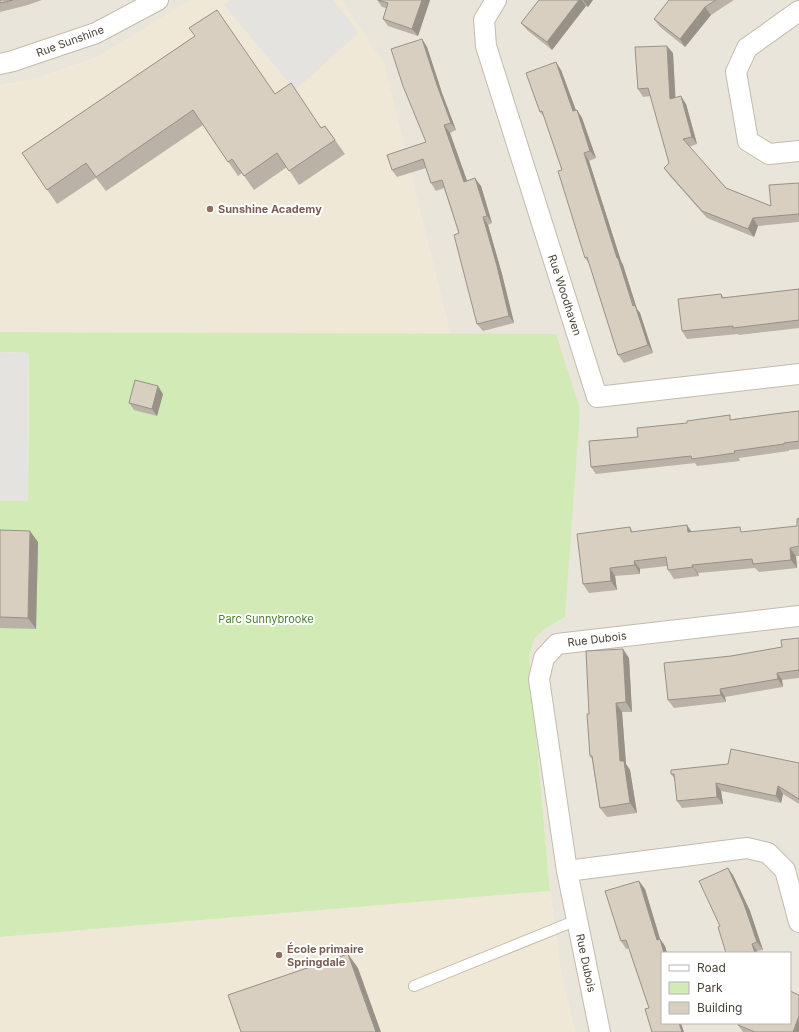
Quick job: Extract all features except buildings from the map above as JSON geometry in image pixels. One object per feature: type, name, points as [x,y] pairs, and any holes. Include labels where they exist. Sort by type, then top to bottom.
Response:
[{"type":"street","name":"Rue Sunshine","points":[[0,64],[96,33],[158,0]]},
{"type":"street","name":"Rue Woodhaven","points":[[496,0],[484,20],[486,46],[597,397],[799,374]]},
{"type":"street","points":[[799,11],[747,48],[736,72],[748,141],[769,154],[799,151]]},
{"type":"street","name":"Rue Dubois","points":[[600,1032],[567,871],[539,679],[544,658],[557,644],[799,616]]},
{"type":"street","points":[[567,871],[747,848],[768,853],[785,870],[799,922]]},
{"type":"lane","points":[[414,986],[577,920]]},
{"type":"shaded area","points":[[0,0],[192,0],[96,58],[35,79],[0,86]]},
{"type":"shaded area","name":"Sunshine Academy","points":[[192,0],[341,0],[384,64],[450,334],[0,332],[0,86],[35,79],[96,58]]},
{"type":"shaded area","points":[[230,0],[333,0],[359,33],[295,90],[224,5]]},
{"type":"shaded area","points":[[341,0],[799,0],[799,1032],[575,1032],[561,974],[550,891],[529,656],[535,638],[545,629],[565,617],[556,334],[450,334],[384,65]]},
{"type":"shaded area","points":[[0,352],[29,353],[28,501],[0,501]]},
{"type":"shaded area","name":"École primaire Springdale","points":[[550,891],[561,974],[575,1032],[0,1032],[0,937]]},
{"type":"green space","name":"Parc Sunnybrooke","points":[[0,332],[556,334],[580,409],[565,617],[545,629],[535,638],[529,656],[550,891],[0,937],[0,501],[28,501],[29,353],[0,352]]},
{"type":"place","name":"Sunshine Academy","points":[[210,209]]},
{"type":"place","name":"École primaire Springdale","points":[[279,955]]}]
